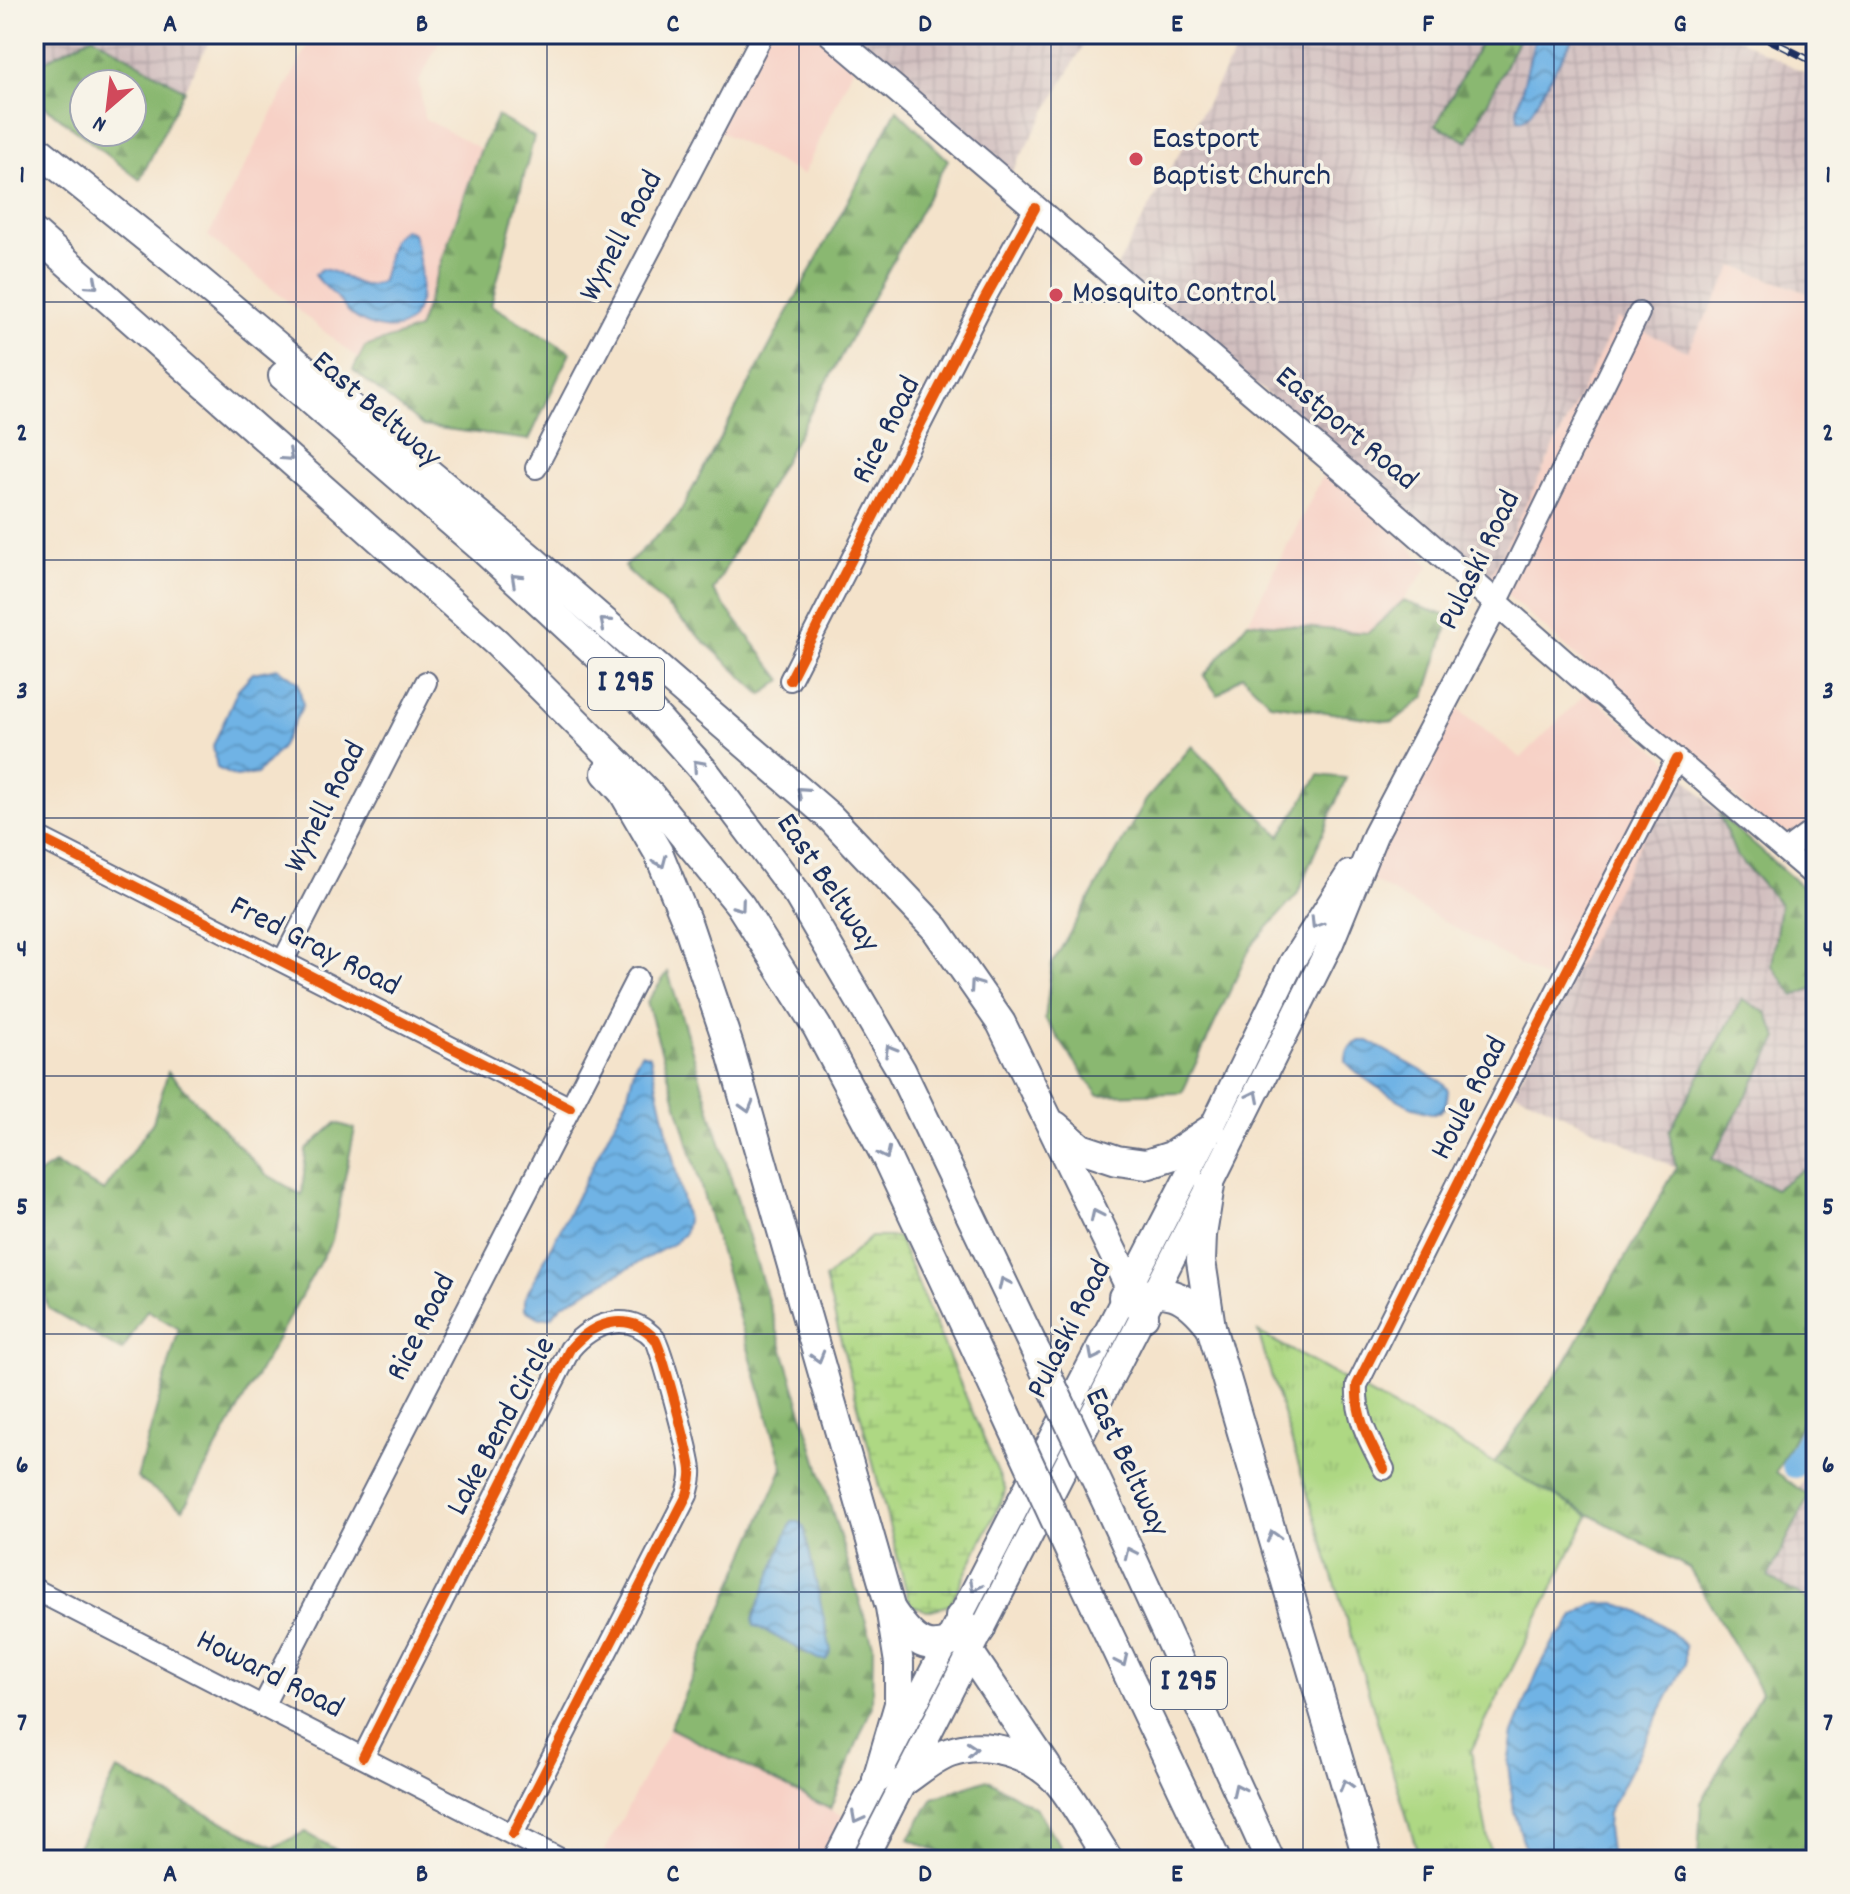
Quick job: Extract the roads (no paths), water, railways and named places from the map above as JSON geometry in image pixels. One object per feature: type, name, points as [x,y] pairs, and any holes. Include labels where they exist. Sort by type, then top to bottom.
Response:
[{"type":"highway","points":[[34,147],[184,268],[529,557],[830,817],[935,928],[1001,1023],[1137,1297],[1179,1297],[1192,1304],[1211,1327]]},
{"type":"highway","name":"East Beltway","points":[[34,161],[483,549],[616,672],[705,772],[798,895],[901,1070],[1108,1505],[1270,1860]]},
{"type":"highway","name":"I 295","points":[[34,233],[497,643],[651,796],[740,905],[817,1027],[854,1094],[1216,1860]]},
{"type":"highway","points":[[497,643],[623,792],[658,852],[688,925],[729,1046],[890,1607],[899,1663],[899,1704],[890,1781]]},
{"type":"highway","points":[[1052,1122],[1081,1148],[1117,1160],[1146,1164],[1171,1156],[1211,1129]]},
{"type":"highway","points":[[1210,1185],[1201,1261],[1211,1327],[1368,1860]]},
{"type":"highway","points":[[890,1607],[908,1634],[926,1645],[965,1635],[1109,1860]]},
{"type":"highway","points":[[890,1781],[947,1753],[978,1747],[1017,1753],[1058,1782]]},
{"type":"main road","name":"Eastport Road","points":[[831,34],[1598,692]]},
{"type":"main road","name":"Pulaski Road","points":[[1137,1297],[1210,1185],[1331,943],[1375,835],[1497,603]]},
{"type":"main road","name":"Pulaski Road","points":[[835,1860],[890,1781],[965,1635],[1137,1297],[1211,1129],[1292,962],[1375,835]]},
{"type":"main road","name":"Pulaski Road","points":[[864,1860],[890,1781]]},
{"type":"street","name":"Wynell Road","points":[[536,468],[763,34]]},
{"type":"street","name":"Rice Road","points":[[790,680],[984,300],[1035,208]]},
{"type":"street","name":"Pulaski Road","points":[[1497,603],[1639,313]]},
{"type":"street","name":"Wynell Road","points":[[283,961],[426,682]]},
{"type":"street","name":"Eastport Road","points":[[1598,692],[1816,878]]},
{"type":"street","name":"Houle Road","points":[[1384,1469],[1362,1424],[1356,1398],[1357,1385],[1676,759]]},
{"type":"street","points":[[1785,851],[1816,828]]},
{"type":"street","name":"Fred Gray Road","points":[[34,835],[570,1108]]},
{"type":"street","name":"Rice Road","points":[[263,1706],[637,978]]},
{"type":"street","name":"Lake Bend Circle","points":[[363,1757],[570,1349],[580,1337],[604,1323],[630,1322],[656,1340],[692,1472],[687,1495],[513,1834]]},
{"type":"street","name":"Howard Road","points":[[34,1589],[562,1860]]},
{"type":"water","points":[[1536,34],[1575,34],[1530,114],[1522,120],[1518,119],[1517,110]]},
{"type":"water","points":[[404,229],[413,233],[419,261],[421,278],[417,309],[410,321],[399,327],[374,326],[352,315],[315,275],[321,269],[358,284],[373,285],[382,281],[392,240]]},
{"type":"water","points":[[278,668],[298,682],[303,705],[280,749],[257,774],[236,777],[217,768],[213,746],[238,689],[253,673]]},
{"type":"water","points":[[1360,1041],[1368,1041],[1442,1082],[1448,1090],[1444,1108],[1431,1113],[1419,1110],[1376,1086],[1352,1068],[1346,1062],[1347,1054]]},
{"type":"water","points":[[641,1053],[650,1056],[687,1220],[684,1234],[674,1243],[562,1305],[551,1317],[540,1318],[525,1310],[525,1298],[627,1098]]},
{"type":"water","points":[[792,1521],[799,1521],[804,1527],[831,1651],[826,1660],[818,1659],[754,1625],[753,1619]]},
{"type":"water","points":[[1615,1603],[1645,1615],[1669,1630],[1685,1646],[1685,1664],[1608,1813],[1611,1860],[1529,1860],[1514,1811],[1508,1764],[1513,1733],[1538,1671],[1556,1637],[1564,1632],[1574,1616],[1593,1604]]},
{"type":"waterway","points":[[1794,1466],[1816,1425]]},
{"type":"railway","points":[[1758,34],[1816,63]]},
{"type":"place","name":"Eastport Baptist Church","points":[[1136,159]]},
{"type":"place","name":"Mosquito Control","points":[[1056,295]]}]
